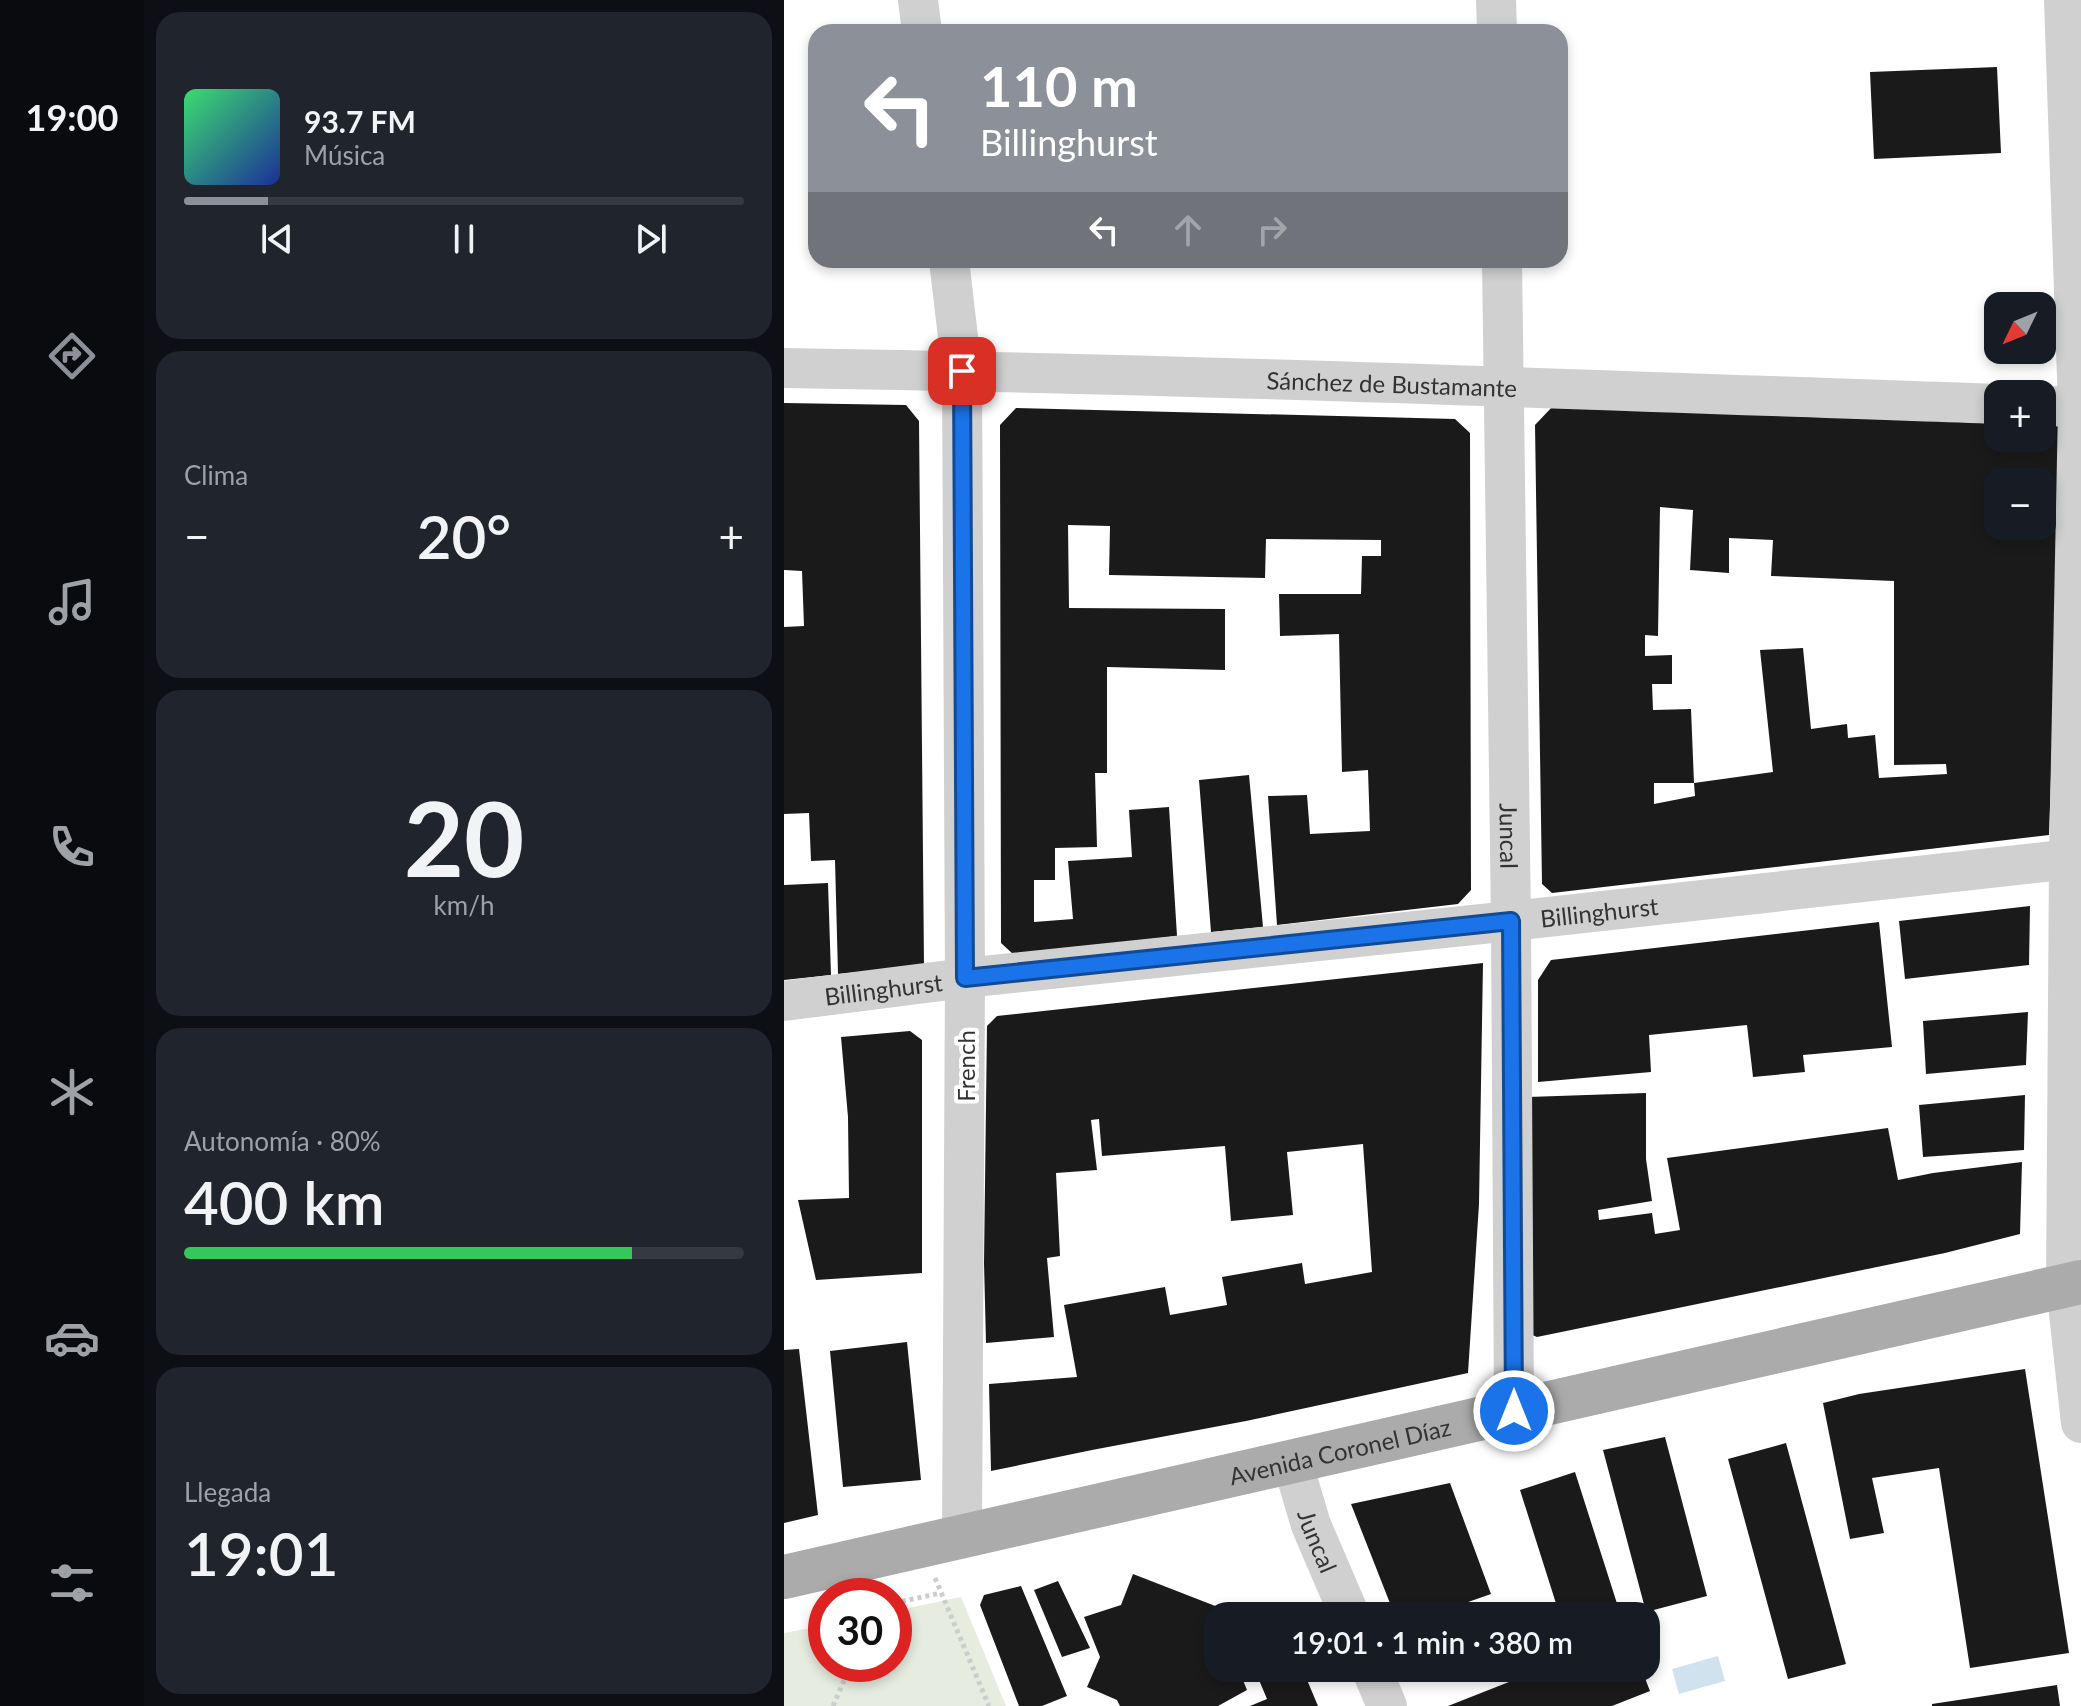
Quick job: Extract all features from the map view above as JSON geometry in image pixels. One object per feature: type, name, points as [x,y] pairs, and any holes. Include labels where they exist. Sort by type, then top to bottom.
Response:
[{"type":"main road","name":"Avenida Coronel Díaz","points":[[784,1577],[2074,1284]]},
{"type":"street","points":[[918,0],[921,24]]},
{"type":"street","points":[[1496,0],[1497,24]]},
{"type":"street","points":[[2064,0],[2075,858],[2074,1284],[2081,1423]]},
{"type":"street","name":"French","points":[[950,268],[962,371],[965,978],[962,1536]]},
{"type":"street","name":"Juncal","points":[[1502,268],[1514,1411]]},
{"type":"street","name":"Sánchez de Bustamante","points":[[784,368],[1984,404]]},
{"type":"street","name":"Billinghurst","points":[[784,1001],[965,978],[2075,858]]},
{"type":"street","name":"Juncal","points":[[1292,1461],[1311,1525],[1344,1602]]},
{"type":"street","points":[[1377,1682],[1387,1706]]},
{"type":"path","points":[[912,1599],[941,1593],[989,1706]]},
{"type":"path","points":[[833,1706],[843,1682]]},
{"type":"shaded area","points":[[961,1597],[1006,1706],[784,1706],[784,1633],[808,1628],[808,1682],[912,1682],[912,1607]]},
{"type":"water","points":[[1718,1656],[1725,1681],[1679,1694],[1672,1669]]},
{"type":"building","points":[[1997,67],[2001,153],[1874,159],[1870,72]]},
{"type":"building","points":[[784,403],[906,405],[919,421],[924,966],[838,974],[835,860],[811,861],[809,813],[784,814],[784,627],[804,626],[802,571],[784,570]]},
{"type":"building","points":[[1553,406],[1984,421],[1984,452],[2056,452],[2056,425],[2063,425],[2049,835],[1552,893],[1542,884],[1535,425]],"holes":[[[1660,507],[1693,510],[1690,570],[1729,573],[1729,538],[1773,540],[1771,576],[1894,581],[1894,765],[1946,764],[1947,774],[1879,778],[1875,735],[1848,738],[1847,724],[1811,729],[1803,648],[1760,650],[1773,772],[1694,783],[1691,709],[1653,710],[1652,684],[1672,684],[1672,655],[1645,656],[1645,635],[1658,636]],[[1654,783],[1694,783],[1695,796],[1654,804]]]},
{"type":"building","points":[[1016,408],[1455,419],[1470,433],[1471,890],[1458,904],[1277,925],[1268,796],[1307,795],[1310,834],[1370,831],[1368,770],[1342,772],[1339,634],[1280,636],[1279,594],[1361,594],[1362,556],[1381,556],[1381,540],[1266,539],[1265,578],[1109,575],[1110,526],[1068,525],[1069,608],[1225,609],[1225,670],[1107,667],[1107,773],[1095,773],[1097,847],[1055,848],[1055,880],[1034,880],[1034,922],[1073,919],[1068,861],[1132,857],[1129,810],[1169,807],[1177,936],[1014,955],[1001,943],[1000,425]]},
{"type":"building","points":[[1249,775],[1263,927],[1211,932],[1199,780]]},
{"type":"building","points":[[828,883],[831,975],[784,980],[784,885]]},
{"type":"building","points":[[2030,906],[2029,965],[1905,979],[1899,921]]},
{"type":"building","points":[[1879,922],[1892,1047],[1803,1055],[1805,1072],[1753,1077],[1747,1025],[1649,1035],[1651,1072],[1538,1082],[1538,980],[1551,960]]},
{"type":"building","points":[[1483,963],[1479,1204],[1468,1373],[991,1471],[989,1384],[1077,1377],[1064,1305],[1165,1287],[1170,1315],[1227,1305],[1222,1277],[1302,1263],[1305,1284],[1372,1272],[1363,1144],[1287,1152],[1293,1215],[1231,1221],[1225,1146],[1102,1156],[1099,1119],[1091,1120],[1097,1170],[1056,1173],[1060,1256],[1047,1258],[1054,1337],[986,1343],[987,1026],[997,1016]]},
{"type":"building","points":[[2028,1012],[2026,1065],[1926,1074],[1923,1021]]},
{"type":"building","points":[[910,1031],[922,1040],[922,1273],[816,1280],[798,1200],[849,1198],[848,1117],[841,1037]]},
{"type":"building","points":[[1646,1093],[1646,1159],[1652,1201],[1598,1210],[1599,1220],[1652,1213],[1655,1234],[1680,1230],[1667,1158],[1888,1128],[1898,1180],[2022,1162],[2020,1234],[1945,1253],[1537,1337],[1525,1332],[1528,1097]]},
{"type":"building","points":[[2025,1095],[2024,1150],[1923,1157],[1919,1105]]},
{"type":"building","points":[[907,1342],[921,1480],[843,1487],[830,1351]]},
{"type":"building","points":[[799,1349],[818,1515],[784,1523],[784,1350]]},
{"type":"building","points":[[2025,1369],[2069,1653],[1970,1668],[1939,1468],[1872,1478],[1884,1533],[1850,1539],[1823,1403],[1859,1394]]},
{"type":"building","points":[[1665,1437],[1707,1596],[1660,1608],[1660,1602],[1643,1602],[1603,1450]]},
{"type":"building","points":[[1786,1443],[1846,1664],[1788,1679],[1728,1459]]},
{"type":"building","points":[[1575,1472],[1617,1602],[1556,1602],[1520,1490]]},
{"type":"building","points":[[1450,1483],[1491,1594],[1468,1602],[1390,1602],[1351,1504]]},
{"type":"building","points":[[1133,1574],[1205,1602],[1204,1682],[1244,1682],[1247,1690],[1218,1706],[1120,1706],[1117,1700],[1087,1687],[1100,1657],[1084,1617],[1121,1605]]},
{"type":"building","points":[[1058,1581],[1090,1648],[1062,1657],[1034,1590]]},
{"type":"building","points":[[1021,1586],[1067,1696],[1042,1706],[1019,1706],[980,1605],[984,1595]]},
{"type":"building","points":[[1260,1682],[1308,1682],[1318,1706],[1250,1706],[1267,1699]]},
{"type":"building","points":[[1509,1682],[1646,1682],[1650,1691],[1612,1706],[1448,1706]]},
{"type":"building","points":[[2057,1685],[2060,1706],[1932,1706],[1932,1704]]},
{"type":"route","points":[[962,371],[965,978],[1511,921],[1514,1411]]}]
